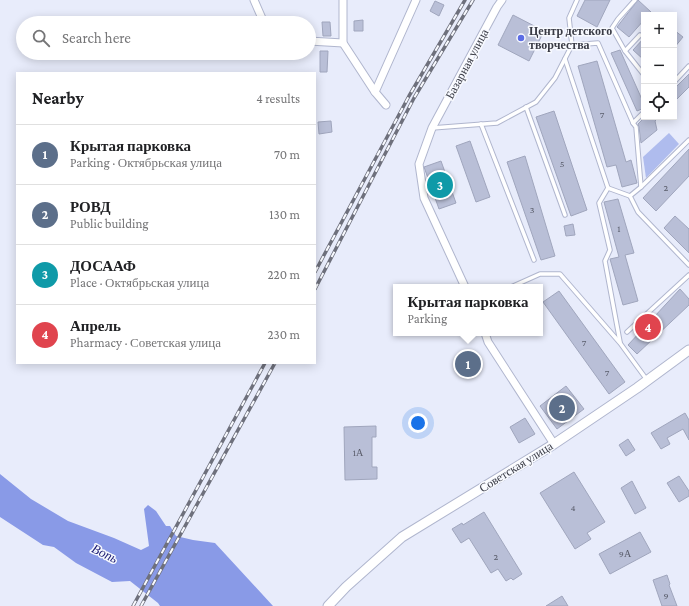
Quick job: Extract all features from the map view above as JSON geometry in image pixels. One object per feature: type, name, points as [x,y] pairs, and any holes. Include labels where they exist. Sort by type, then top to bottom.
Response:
[{"type":"street","points":[[254,0],[261,16]]},
{"type":"street","points":[[343,0],[343,42],[375,92],[386,105]]},
{"type":"street","points":[[375,92],[416,0]]},
{"type":"street","name":"Базарная улица","points":[[465,284],[424,198],[419,164],[432,128],[502,0]]},
{"type":"street","points":[[316,41],[343,42]]},
{"type":"street","points":[[485,336],[554,444]]},
{"type":"street","name":"Советская улица","points":[[328,606],[346,587],[402,537],[554,444],[647,381],[689,350]]},
{"type":"lane","points":[[432,128],[497,123],[536,102],[555,78],[572,45],[569,18],[577,0]]},
{"type":"lane","points":[[635,0],[612,28],[625,52],[641,71]]},
{"type":"lane","points":[[625,52],[640,35]]},
{"type":"lane","points":[[572,45],[598,43],[636,127],[641,187]]},
{"type":"lane","points":[[565,59],[608,188],[599,203],[610,250],[605,261],[620,343]]},
{"type":"lane","points":[[677,79],[689,66]]},
{"type":"lane","points":[[526,107],[565,215]]},
{"type":"lane","points":[[633,123],[641,115]]},
{"type":"lane","points":[[481,124],[534,260]]},
{"type":"lane","points":[[630,196],[689,140]]},
{"type":"lane","points":[[608,188],[630,196],[638,212],[689,265]]},
{"type":"lane","points":[[518,284],[540,274],[560,274],[620,343],[647,381]]},
{"type":"lane","points":[[627,332],[689,275]]},
{"type":"shaded area","points":[[669,133],[679,144],[646,178],[643,157]]},
{"type":"water","name":"Вопь","points":[[0,474],[31,499],[68,521],[141,550],[149,546],[144,509],[148,505],[156,511],[166,526],[170,526],[176,536],[215,543],[273,606],[160,606],[130,581],[112,582],[76,563],[54,547],[43,545],[0,517]]},
{"type":"building","points":[[585,0],[610,0],[597,27],[577,16]]},
{"type":"building","points":[[638,0],[651,12],[641,12],[641,23],[629,37],[617,27]]},
{"type":"building","points":[[435,1],[444,5],[439,16],[430,11]]},
{"type":"building","name":"Центр детского творчества","points":[[513,15],[544,31],[529,61],[498,45]]},
{"type":"building","points":[[363,20],[363,31],[354,31],[354,21]]},
{"type":"building","points":[[322,22],[330,22],[331,36],[323,36]]},
{"type":"building","points":[[677,32],[683,37],[677,44]]},
{"type":"building","points":[[641,41],[641,57],[633,50]]},
{"type":"building","points":[[620,50],[641,97],[641,109],[637,111],[611,53]]},
{"type":"building","points":[[320,51],[328,51],[327,72],[320,72]]},
{"type":"building","points":[[597,61],[626,162],[631,160],[637,183],[622,187],[616,165],[607,167],[578,66]]},
{"type":"building","points":[[689,74],[689,87],[677,99],[677,86]]},
{"type":"building","points":[[554,111],[587,210],[571,216],[536,117]]},
{"type":"building","points":[[642,120],[656,120],[657,130],[641,143],[638,124]]},
{"type":"building","points":[[331,121],[332,132],[319,134],[318,122]]},
{"type":"building","points":[[470,141],[490,197],[476,202],[456,146]]},
{"type":"building","points":[[689,149],[689,176],[656,211],[643,198]]},
{"type":"building","points":[[525,156],[555,256],[541,260],[507,162]]},
{"type":"building","points":[[441,161],[456,203],[439,209],[424,167]]},
{"type":"building","points":[[618,199],[634,253],[625,255],[638,301],[623,305],[610,259],[619,257],[604,202]]},
{"type":"building","points":[[675,216],[689,229],[689,253],[664,228]]},
{"type":"building","points":[[573,224],[575,235],[566,236],[564,226]]},
{"type":"building","points":[[680,289],[689,299],[689,305],[637,354],[628,345]]},
{"type":"building","points":[[559,291],[625,382],[609,394],[543,302]]},
{"type":"building","points":[[566,386],[584,409],[557,429],[540,406]]},
{"type":"building","points":[[685,413],[689,420],[689,440],[683,429],[667,438],[670,444],[661,449],[651,433]]},
{"type":"building","points":[[525,418],[535,434],[519,443],[510,427]]},
{"type":"building","points":[[376,426],[376,437],[372,437],[372,467],[377,467],[377,479],[345,480],[344,427]]},
{"type":"building","points":[[628,439],[635,450],[626,456],[619,445]]},
{"type":"building","points":[[574,472],[605,522],[587,533],[591,539],[575,549],[540,493]]},
{"type":"building","points":[[679,476],[689,491],[689,496],[679,502],[667,483]]},
{"type":"building","points":[[632,481],[646,508],[635,514],[621,488]]},
{"type":"building","points":[[484,512],[522,574],[513,580],[511,578],[506,581],[498,569],[491,573],[469,538],[461,543],[452,529],[462,523],[463,525]]},
{"type":"building","points":[[640,532],[651,552],[610,574],[599,554]]},
{"type":"building","points":[[667,575],[677,606],[662,606],[653,580]]},
{"type":"building","points":[[562,596],[568,606],[546,606]]},
{"type":"railway","points":[[316,270],[409,96],[465,0]]},
{"type":"railway","points":[[316,287],[414,98],[473,0]]},
{"type":"railway","points":[[133,606],[264,364]]},
{"type":"railway","points":[[141,606],[274,364]]},
{"type":"place","name":"Центр детского творчества","points":[[521,38]]},
{"type":"place","name":"ДОСААФ","points":[[440,185]]},
{"type":"place","name":"Апрель","points":[[648,327]]},
{"type":"place","name":"Крытая парковка","points":[[468,364]]},
{"type":"place","name":"РОВД","points":[[562,408]]}]
